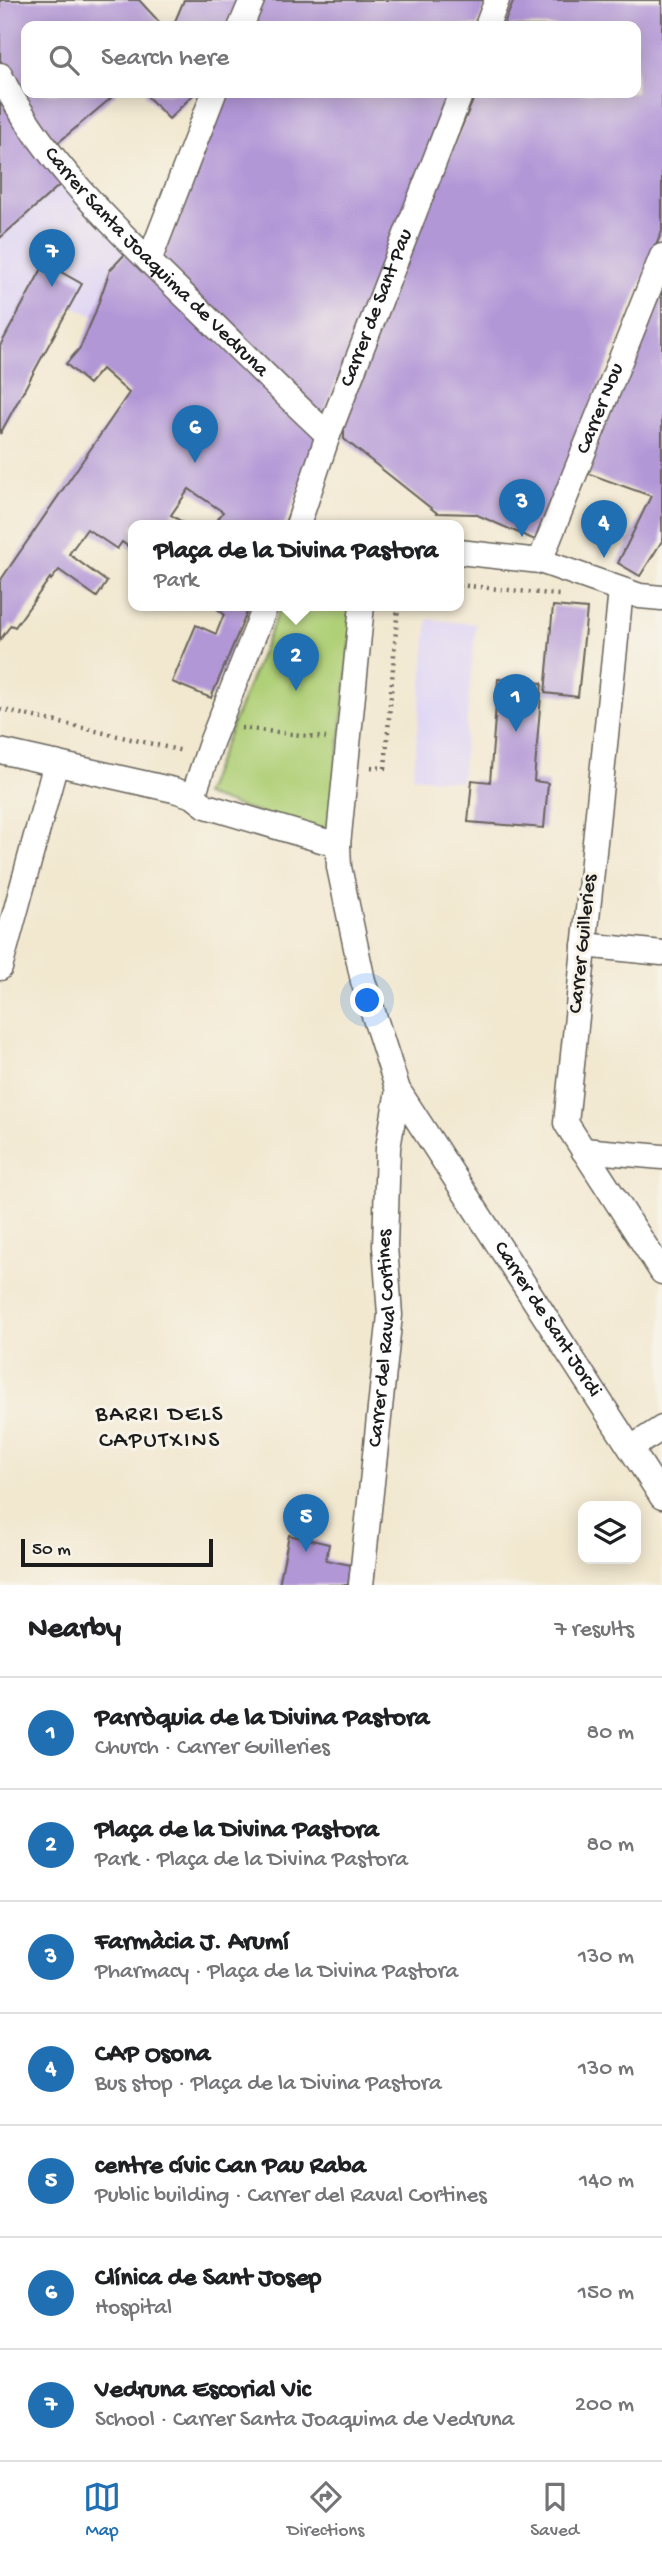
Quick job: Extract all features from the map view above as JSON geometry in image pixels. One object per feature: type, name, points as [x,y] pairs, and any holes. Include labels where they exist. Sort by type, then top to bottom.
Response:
[{"type":"street","points":[[243,21],[252,0]]},
{"type":"street","points":[[489,21],[497,0]]},
{"type":"street","name":"Carrer Santa Joaquima de Vedruna","points":[[0,75],[48,151],[149,261],[328,435]]},
{"type":"street","points":[[149,261],[212,98]]},
{"type":"street","name":"Carrer de Sant Pau","points":[[300,520],[328,435],[459,98]]},
{"type":"street","name":"Carrer Nou","points":[[540,561],[662,256]]},
{"type":"street","points":[[464,553],[540,561],[640,596],[662,598]]},
{"type":"street","name":"Carrer Guilleries","points":[[621,590],[566,1123],[662,1272]]},
{"type":"street","points":[[193,796],[212,740],[264,611]]},
{"type":"street","name":"Carrer de Sant Jordi","points":[[361,611],[338,845],[339,867],[363,981],[398,1090],[662,1497]]},
{"type":"street","points":[[0,751],[121,777],[193,796],[217,810],[338,845]]},
{"type":"street","points":[[0,968],[56,763]]},
{"type":"street","points":[[584,945],[662,953]]},
{"type":"street","name":"Carrer del Raval Cortines","points":[[361,1585],[390,1315],[385,1246],[388,1148],[398,1090]]},
{"type":"street","points":[[388,1148],[403,1139],[432,1142]]},
{"type":"street","points":[[583,1150],[662,1157]]},
{"type":"street","points":[[631,1448],[662,1427]]},
{"type":"path","points":[[464,586],[569,596]]},
{"type":"path","points":[[385,768],[398,611]]},
{"type":"path","points":[[0,709],[190,753]]},
{"type":"path","points":[[242,716],[237,728],[329,739]]},
{"type":"shaded area","points":[[34,143],[126,253],[110,270],[94,316],[71,305],[0,434],[0,150]]},
{"type":"shaded area","points":[[428,619],[476,624],[461,782],[413,777]]},
{"type":"green space","points":[[279,611],[354,611],[329,836],[204,795]]},
{"type":"building","points":[[0,0],[139,0],[158,21],[21,21],[21,94],[0,60]]},
{"type":"building","points":[[184,0],[243,0],[235,21],[175,21]]},
{"type":"building","points":[[260,0],[488,0],[479,21],[251,21]]},
{"type":"building","points":[[514,0],[662,0],[662,231],[535,540],[475,514],[437,513],[344,439],[344,405],[474,98],[641,98],[641,21],[505,21]]},
{"type":"building","points":[[0,79],[63,182],[0,238]]},
{"type":"building","points":[[23,98],[111,98],[53,147]]},
{"type":"building","points":[[149,98],[190,98],[169,119]]},
{"type":"building","points":[[221,98],[449,98],[322,418],[156,259]]},
{"type":"building","points":[[126,253],[320,438],[286,520],[217,520],[223,512],[189,489],[171,515],[179,520],[128,520],[128,546],[122,542],[117,549],[87,529],[69,554],[107,582],[97,597],[59,570],[51,580],[50,578],[15,627],[11,625],[0,640],[0,581],[129,393],[102,369],[89,384],[66,364],[80,348],[110,270]]},
{"type":"building","points":[[45,263],[82,284],[0,434],[0,346]]},
{"type":"building","points":[[662,282],[662,541],[640,576],[618,563],[651,496],[584,472]]},
{"type":"building","points":[[553,606],[587,609],[578,697],[545,693]]},
{"type":"building","points":[[220,611],[247,611],[211,698],[172,682],[196,625],[216,634],[224,614]]},
{"type":"building","points":[[498,679],[542,683],[534,781],[548,783],[544,828],[468,822],[472,780],[490,782]]},
{"type":"building","points":[[289,1535],[329,1544],[326,1560],[351,1565],[348,1585],[279,1585]]},
{"type":"place","name":"Vedruna Escorial Vic","points":[[52,287]]},
{"type":"place","name":"Clínica de Sant Josep","points":[[195,463]]},
{"type":"place","name":"Farmàcia J. Arumí","points":[[522,537]]},
{"type":"place","name":"CAP Osona","points":[[604,558]]},
{"type":"place","name":"Plaça de la Divina Pastora","points":[[296,691]]},
{"type":"place","name":"Parròquia de la Divina Pastora","points":[[516,732]]},
{"type":"place","name":"centre cívic Can Pau Raba","points":[[306,1552]]},
{"type":"district","name":"BARRI DELS CAPUTXINS","points":[[160,1428]]}]
